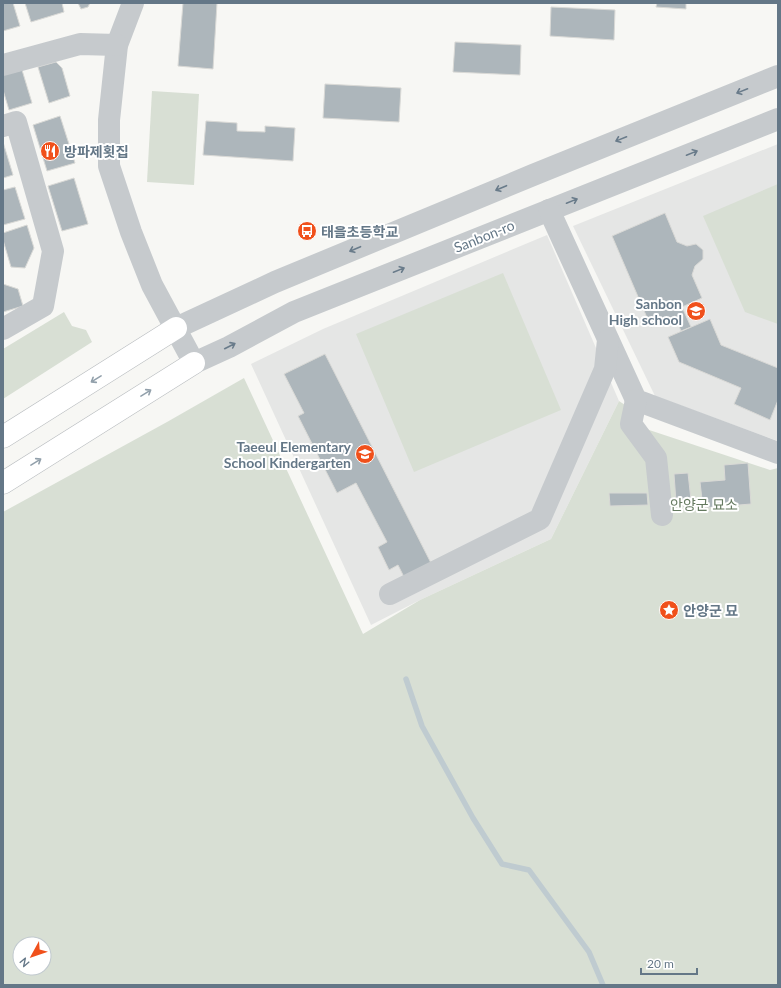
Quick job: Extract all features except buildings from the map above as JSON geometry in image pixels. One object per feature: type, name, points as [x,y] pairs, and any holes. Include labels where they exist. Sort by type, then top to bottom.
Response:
[{"type":"highway","points":[[3,437],[176,328]]},
{"type":"highway","points":[[3,483],[194,363]]},
{"type":"street","points":[[133,3],[117,45],[109,120],[109,166],[131,232],[152,285],[194,363]]},
{"type":"street","points":[[3,65],[80,44],[117,45]]},
{"type":"street","points":[[176,328],[282,279],[525,178],[778,76]]},
{"type":"street","name":"Sanbon-ro","points":[[194,363],[229,347],[294,312],[778,118]]},
{"type":"street","points":[[3,126],[16,122],[53,251],[43,306],[3,329]]},
{"type":"street","points":[[549,210],[636,400],[632,424],[656,458],[662,515]]},
{"type":"street","points":[[390,594],[540,519],[605,369],[608,340]]},
{"type":"street","points":[[636,400],[778,453]]},
{"type":"shaded area","name":"Sanbon High school","points":[[778,144],[778,441],[655,396],[573,226]]},
{"type":"shaded area","points":[[547,235],[619,401],[551,539],[420,600],[371,625],[251,364],[323,329]]},
{"type":"green space","points":[[152,91],[199,94],[194,185],[147,182]]},
{"type":"green space","points":[[778,184],[778,324],[745,312],[703,216]]},
{"type":"green space","points":[[503,273],[561,410],[414,472],[356,334]]},
{"type":"green space","points":[[64,312],[72,326],[86,330],[92,342],[3,399],[3,349]]},
{"type":"green space","name":"안양군 묘소","points":[[244,378],[363,634],[420,600],[551,539],[619,401],[628,407],[622,421],[770,470],[778,468],[778,985],[3,985],[3,512]]},
{"type":"waterway","points":[[406,679],[422,726],[473,818],[502,864],[529,870],[589,952],[603,985]]},
{"type":"place","name":"방파제횟집","points":[[50,151]]},
{"type":"place","name":"태을초등학교","points":[[307,231]]},
{"type":"place","name":"Sanbon High school","points":[[696,311]]},
{"type":"place","name":"Taeeul Elementary School Kindergarten","points":[[365,454]]},
{"type":"place","name":"안양군 묘","points":[[669,610]]}]
